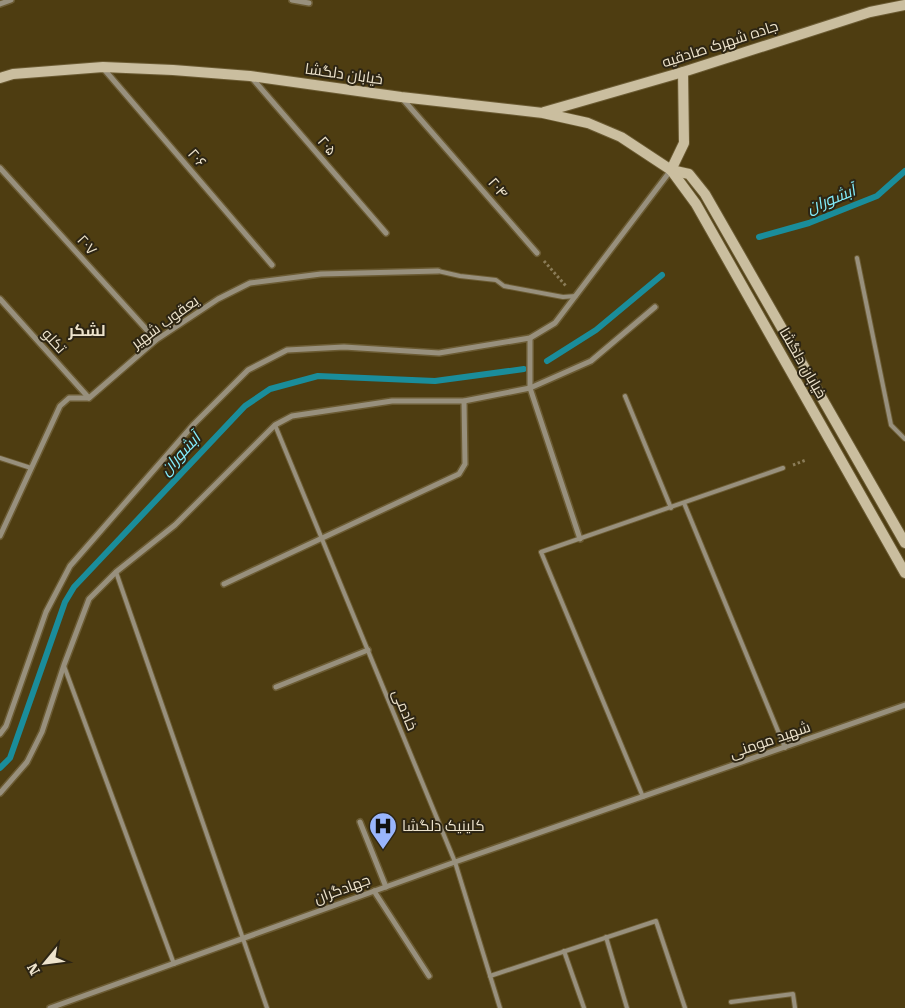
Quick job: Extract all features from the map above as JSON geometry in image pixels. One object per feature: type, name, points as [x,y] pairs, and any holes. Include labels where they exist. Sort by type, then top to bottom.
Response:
[{"type":"main road","name":"جاده شهرک صادقیه","points":[[543,113],[683,72],[870,12],[905,5]]},
{"type":"main road","name":"خیابان دلگشا","points":[[0,78],[13,74],[103,67],[250,76],[401,97],[543,113],[588,123],[620,137],[671,170],[689,174],[705,194],[905,542]]},
{"type":"main road","points":[[671,170],[684,143],[683,72]]},
{"type":"main road","name":"خیابان دلگشا","points":[[671,170],[696,204],[905,573]]},
{"type":"street","points":[[0,4],[11,0]]},
{"type":"street","points":[[292,0],[309,3]]},
{"type":"street","name":"۲۰۶","points":[[103,67],[272,264]]},
{"type":"street","name":"۲۰۵","points":[[250,76],[386,233]]},
{"type":"street","name":"۲۰۴","points":[[401,97],[537,253]]},
{"type":"street","name":"۲۰۷","points":[[0,168],[156,340]]},
{"type":"street","points":[[0,734],[6,726],[46,612],[70,566],[194,424],[248,370],[286,350],[344,347],[439,353],[530,338],[555,323],[671,170]]},
{"type":"street","name":"یعقوب شهیر","points":[[89,398],[156,340],[218,299],[250,283],[321,274],[438,271]]},
{"type":"street","name":"تکلو","points":[[0,299],[89,398]]},
{"type":"street","points":[[0,793],[27,762],[42,732],[64,665],[89,599],[116,572],[176,526],[275,425],[292,416],[392,402],[464,401],[530,388],[591,361],[655,307]]},
{"type":"street","points":[[530,338],[530,388],[580,539]]},
{"type":"street","points":[[0,536],[60,406],[69,398],[89,398]]},
{"type":"street","points":[[224,584],[459,474],[465,464],[464,401]]},
{"type":"street","points":[[276,687],[368,650]]},
{"type":"street","name":"شهید مومنی","points":[[643,797],[905,706]]},
{"type":"street","name":"جهادگران","points":[[50,1008],[386,886],[643,797]]},
{"type":"street","points":[[360,822],[386,886]]},
{"type":"street","points":[[374,891],[430,976]]},
{"type":"lane","points":[[857,258],[891,425],[905,439]]},
{"type":"lane","points":[[438,271],[496,280],[504,286],[554,295],[576,296]]},
{"type":"lane","points":[[625,396],[671,508]]},
{"type":"lane","name":"خادمی","points":[[275,425],[455,862],[500,1008]]},
{"type":"lane","points":[[0,458],[31,468]]},
{"type":"lane","points":[[643,797],[541,552],[783,468]]},
{"type":"lane","points":[[684,503],[785,748]]},
{"type":"lane","points":[[116,572],[267,1008]]},
{"type":"lane","points":[[64,665],[174,964]]},
{"type":"lane","points":[[490,976],[656,920],[685,1008]]},
{"type":"lane","points":[[606,937],[627,1008]]},
{"type":"lane","points":[[564,951],[584,1008]]},
{"type":"lane","points":[[731,1002],[793,994],[795,1008]]},
{"type":"path","points":[[537,253],[576,296]]},
{"type":"waterway","name":"آبشوران","points":[[759,237],[809,223],[877,196],[905,171]]},
{"type":"waterway","name":"آبشوران","points":[[547,361],[596,330],[662,275]]},
{"type":"waterway","name":"آبشوران","points":[[0,768],[10,758],[65,602],[74,587],[245,406],[270,389],[318,376],[435,381],[524,369]]},
{"type":"place","name":"کلینیک دلگشا","points":[[383,850]]},
{"type":"district","name":"لشکر","points":[[87,330]]}]
